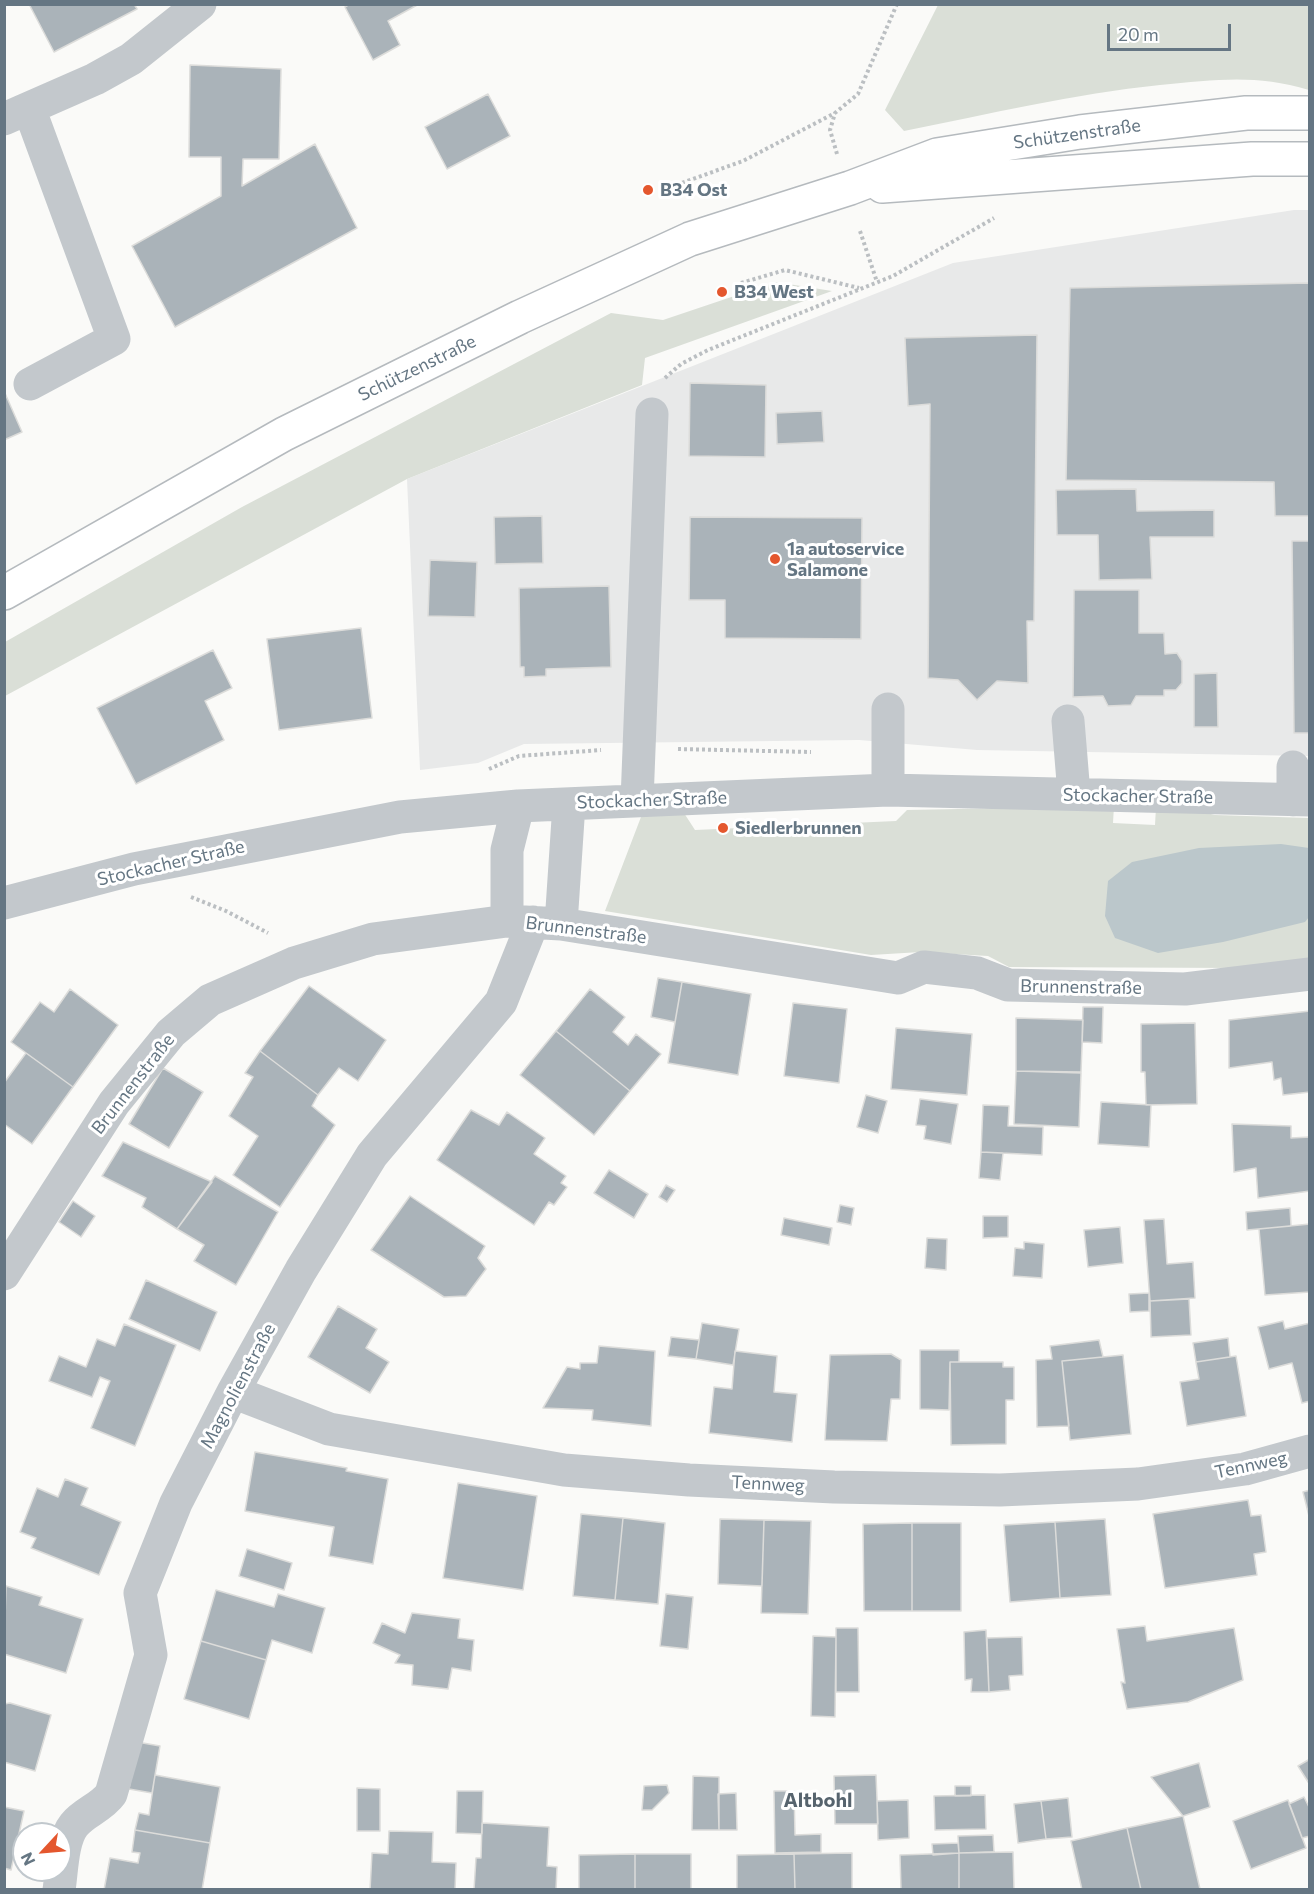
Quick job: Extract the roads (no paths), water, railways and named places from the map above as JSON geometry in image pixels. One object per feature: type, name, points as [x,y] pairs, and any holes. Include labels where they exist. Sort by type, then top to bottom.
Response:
[{"type":"main road","name":"Schützenstraße","points":[[4,592],[284,434],[520,317],[690,239],[850,188],[937,155],[1080,132],[1246,113],[1310,113]]},
{"type":"main road","name":"Schützenstraße","points":[[850,188],[1252,159],[1310,159]]},
{"type":"street","points":[[30,384],[114,339],[17,113],[95,79],[131,59],[200,4]]},
{"type":"street","points":[[637,801],[652,414]]},
{"type":"street","points":[[888,709],[888,790]]},
{"type":"street","points":[[1068,722],[1074,794]]},
{"type":"street","points":[[1293,767],[1301,800]]},
{"type":"street","name":"Stockacher Straße","points":[[4,903],[134,869],[344,827],[400,817],[518,806],[568,815],[637,801],[888,790],[1301,800]]},
{"type":"street","points":[[518,806],[507,850],[541,918]]},
{"type":"street","points":[[541,918],[568,815]]},
{"type":"street","name":"Brunnenstraße","points":[[4,1274],[114,1102],[171,1033],[210,1000],[294,963],[373,939],[541,918],[898,978],[924,967],[977,973],[1008,985],[1185,989],[1310,974]]},
{"type":"street","name":"Magnolienstraße","points":[[59,1890],[69,1837],[75,1824],[103,1805],[111,1794],[151,1655],[140,1593],[176,1503],[232,1392],[301,1270],[372,1155],[501,1002],[541,918]]},
{"type":"street","name":"Tennweg","points":[[232,1392],[329,1429],[564,1470],[689,1480],[834,1487],[1000,1490],[1138,1484],[1245,1469],[1310,1451]]},
{"type":"place","name":"B34 Ost","points":[[648,190]]},
{"type":"place","name":"B34 West","points":[[722,292]]},
{"type":"place","name":"1a autoservice Salamone","points":[[775,559]]},
{"type":"place","name":"Siedlerbrunnen","points":[[723,828]]},
{"type":"district","name":"Altbohl","points":[[818,1800]]}]
